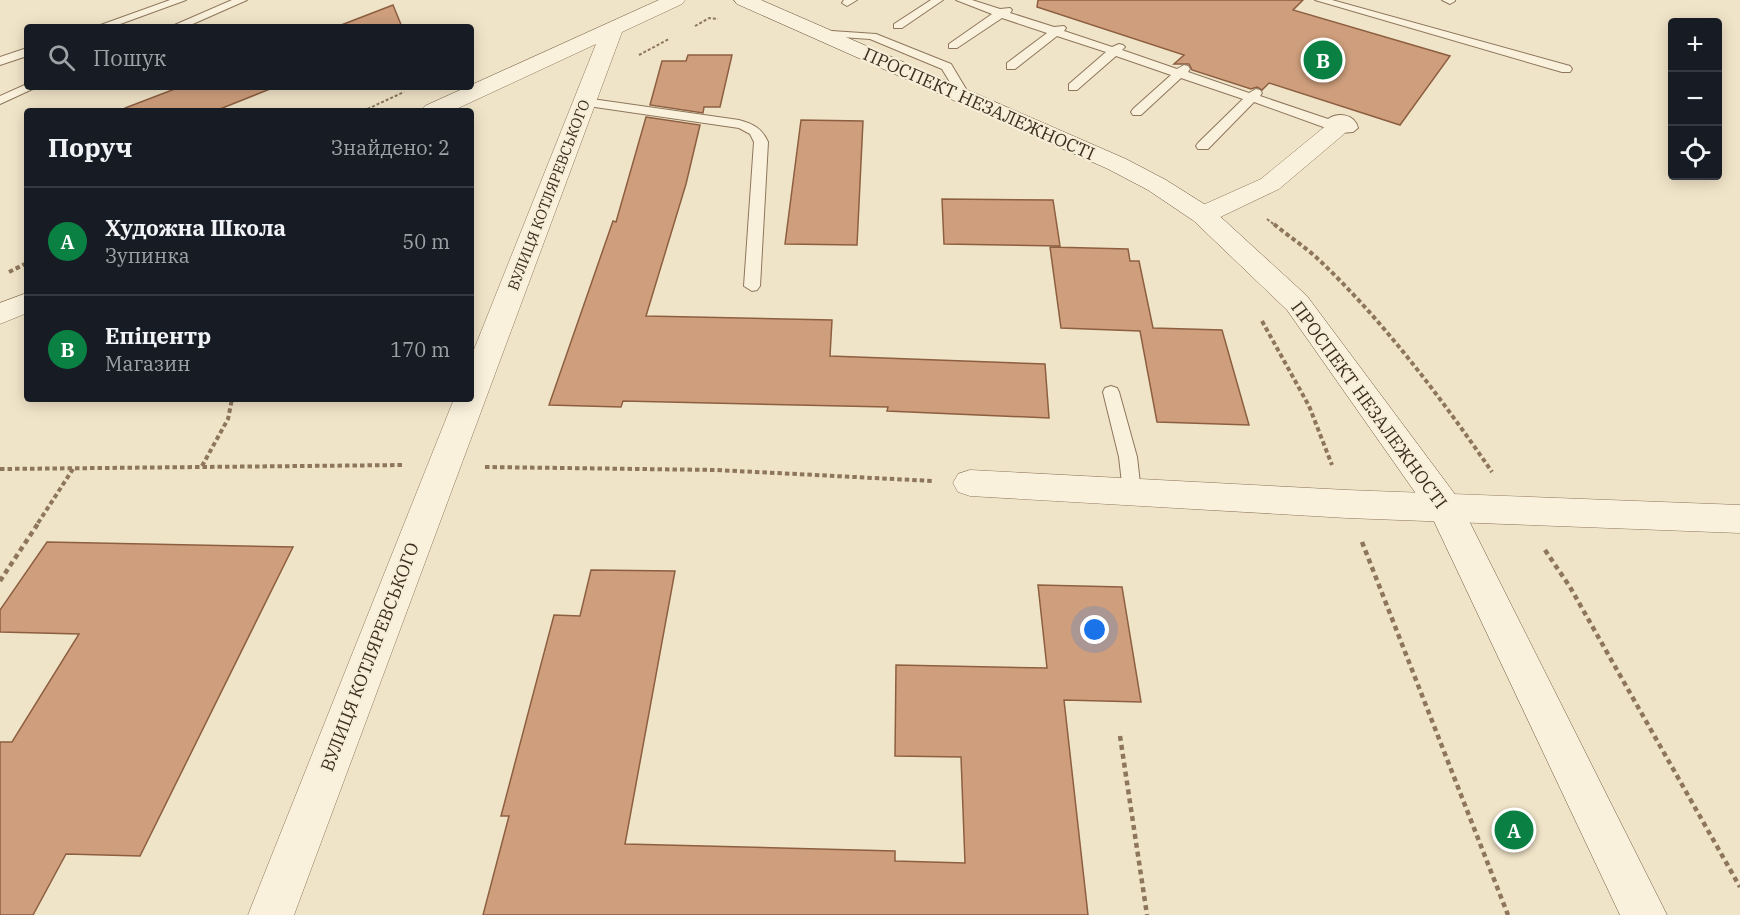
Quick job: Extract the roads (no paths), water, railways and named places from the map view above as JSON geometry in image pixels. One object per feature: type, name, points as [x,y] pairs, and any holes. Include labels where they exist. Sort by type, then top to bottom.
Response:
[{"type":"street","points":[[440,108],[675,0]]},
{"type":"street","name":"ПРОСПЕКТ НЕЗАЛЕЖНОСТІ","points":[[736,10],[818,33],[1117,164],[1157,185],[1203,215],[1298,303],[1445,507],[1644,915]]},
{"type":"street","name":"ВУЛИЦЯ КОТЛЯРЕВСЬКОГО","points":[[474,388],[613,28]]},
{"type":"street","points":[[1203,215],[1270,184],[1334,124]]},
{"type":"street","points":[[0,314],[24,303]]},
{"type":"street","name":"ВУЛИЦЯ КОТЛЯРЕВСЬКОГО","points":[[271,915],[468,402]]},
{"type":"street","points":[[970,483],[1347,504],[1740,519]]},
{"type":"lane","points":[[110,24],[180,0]]},
{"type":"lane","points":[[183,24],[242,0]]},
{"type":"lane","points":[[898,26],[938,0]]},
{"type":"lane","points":[[961,0],[1003,11]]},
{"type":"lane","points":[[977,0],[1003,11],[1334,124]]},
{"type":"lane","points":[[1320,0],[1566,69]]},
{"type":"lane","points":[[953,46],[1003,11]]},
{"type":"lane","points":[[1011,66],[1058,30]]},
{"type":"lane","points":[[1073,87],[1116,49]]},
{"type":"lane","points":[[0,62],[24,53]]},
{"type":"lane","points":[[1137,112],[1181,71]]},
{"type":"lane","points":[[0,100],[24,90]]},
{"type":"lane","points":[[1203,146],[1254,95]]},
{"type":"lane","points":[[585,102],[734,123],[748,126],[758,133],[760,142],[752,286]]},
{"type":"lane","points":[[1111,392],[1128,457],[1132,492]]},
{"type":"place","name":"Епіцентр","points":[[1323,60]]},
{"type":"place","name":"Художна Школа","points":[[1514,830]]}]
